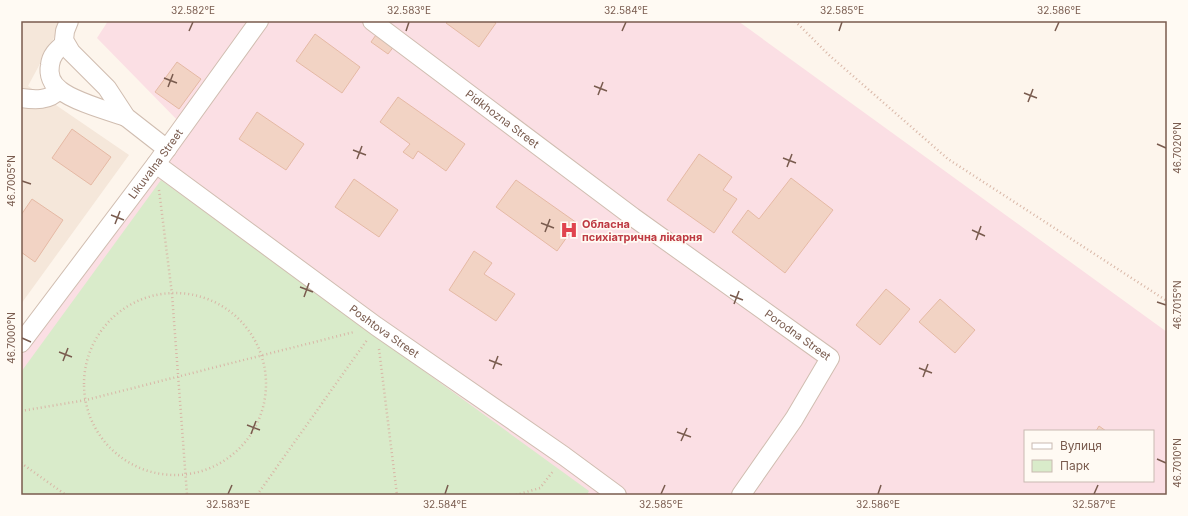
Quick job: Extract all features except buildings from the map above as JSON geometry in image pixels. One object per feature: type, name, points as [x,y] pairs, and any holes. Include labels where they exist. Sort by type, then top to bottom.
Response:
[{"type":"street","points":[[69,21],[65,31],[65,44],[107,88],[126,117]]},
{"type":"street","name":"Likuvalna Street","points":[[21,343],[156,164],[259,21]]},
{"type":"street","name":"Pidkhozna Street","points":[[372,21],[633,217]]},
{"type":"street","points":[[65,44],[52,56],[50,63],[49,72],[52,81],[59,90],[81,101],[126,117],[167,149]]},
{"type":"street","points":[[21,98],[36,99],[50,97],[59,90]]},
{"type":"street","name":"Poshtova Street","points":[[156,164],[376,326],[564,456],[616,495]]},
{"type":"street","name":"Porodna Street","points":[[633,217],[830,358],[794,419],[741,495]]},
{"type":"path","points":[[795,21],[829,55],[948,159],[1167,301]]},
{"type":"path","points":[[156,164],[172,294],[187,495]]},
{"type":"path","points":[[172,294],[196,296],[211,301],[225,308],[237,317],[247,328],[256,342],[262,356],[266,372],[266,387],[260,418],[253,432],[232,456],[204,470],[171,475],[140,467],[125,460],[112,449],[93,423],[85,392],[85,375],[88,359],[94,344],[112,319],[123,310],[137,302],[151,297],[172,294]]},
{"type":"path","points":[[21,411],[86,400],[376,326]]},
{"type":"path","points":[[257,495],[376,326]]},
{"type":"path","points":[[376,326],[397,495]]},
{"type":"path","points":[[516,495],[540,488],[564,456]]},
{"type":"path","points":[[21,463],[66,495]]},
{"type":"shaded area","points":[[21,21],[63,21],[28,86],[129,155],[21,304]]},
{"type":"shaded area","name":"Обласна психіатрична лікарня","points":[[108,21],[738,21],[1167,332],[1167,495],[21,495],[21,356],[185,128],[97,38]]},
{"type":"green space","points":[[161,180],[589,491],[587,495],[21,495],[21,372]]},
{"type":"place","name":"Обласна психіатрична лікарня","points":[[569,230]]}]
